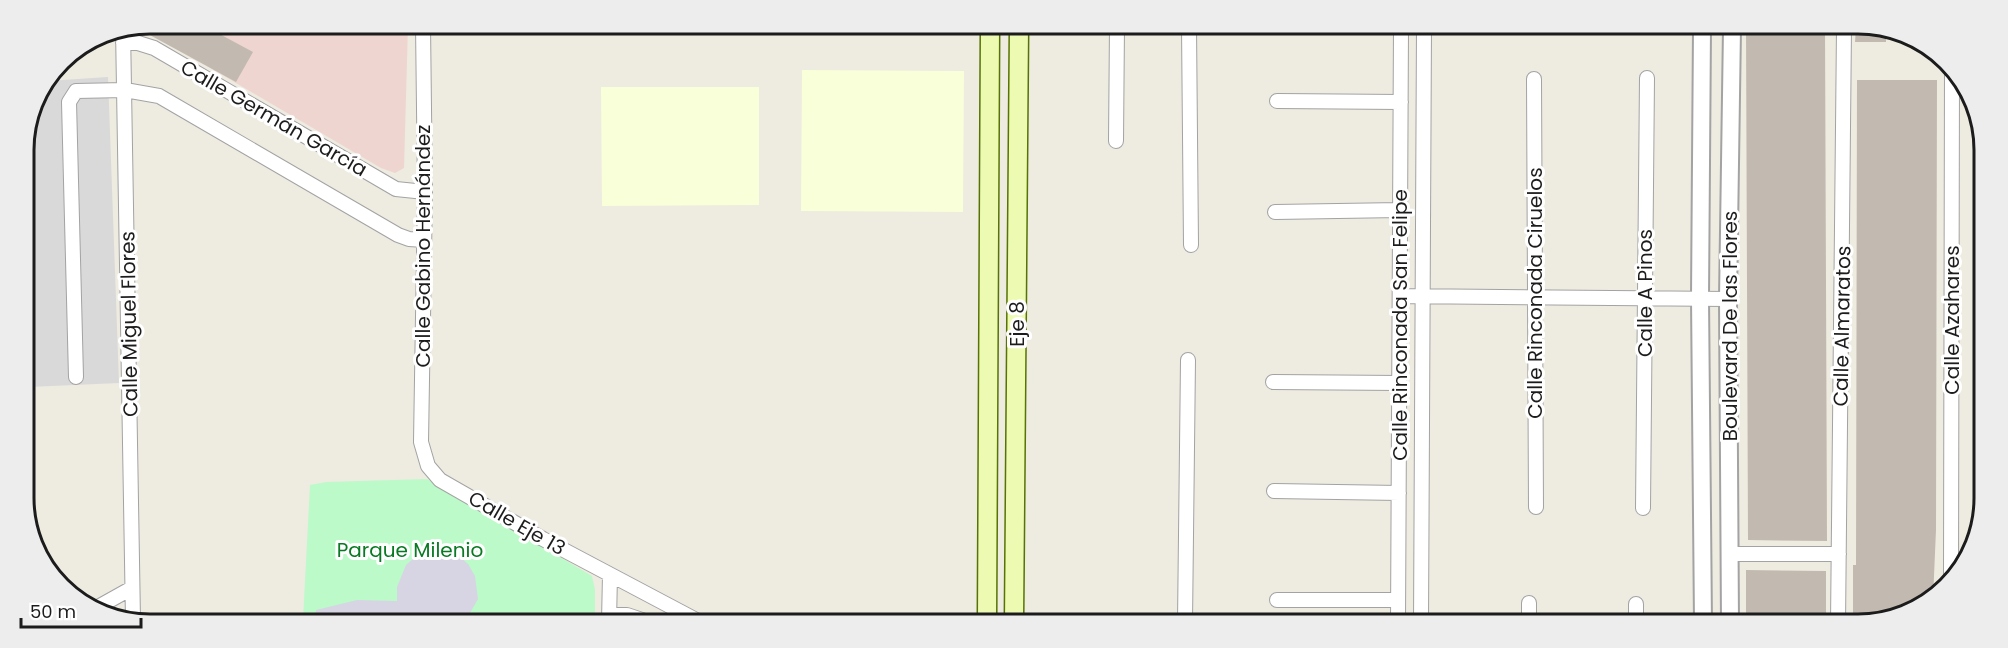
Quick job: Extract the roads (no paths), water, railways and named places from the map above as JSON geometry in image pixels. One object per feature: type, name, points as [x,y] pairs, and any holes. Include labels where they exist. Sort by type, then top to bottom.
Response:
[{"type":"main road","name":"Eje 8","points":[[987,614],[990,34]]},
{"type":"main road","name":"Eje 8","points":[[1014,613],[1019,34]]},
{"type":"street","name":"Calle Gabino Hernández","points":[[423,34],[425,192],[421,442],[428,466]]},
{"type":"street","points":[[1116,141],[1117,34]]},
{"type":"street","points":[[1189,34],[1191,245]]},
{"type":"street","name":"Calle Rinconada San Felipe","points":[[1398,613],[1401,34]]},
{"type":"street","name":"Calle Rinconada San Felipe","points":[[1421,613],[1424,34]]},
{"type":"street","name":"Boulevard De las Flores","points":[[1702,34],[1700,298],[1703,613]]},
{"type":"street","name":"Boulevard De las Flores","points":[[1730,613],[1728,298],[1732,34]]},
{"type":"street","name":"Calle Almaratos","points":[[1838,613],[1844,34]]},
{"type":"street","name":"Calle Miguel Flores","points":[[123,37],[134,613]]},
{"type":"street","name":"Calle Germán García","points":[[125,37],[154,48],[396,189],[425,192]]},
{"type":"street","name":"Calle A Pinos","points":[[1643,508],[1647,78]]},
{"type":"street","name":"Calle Rinconada Ciruelos","points":[[1534,79],[1536,507]]},
{"type":"street","name":"Calle Azahares","points":[[1951,566],[1952,83]]},
{"type":"street","name":"Calle Germán García","points":[[76,377],[69,102],[76,91],[125,90],[159,96],[398,235],[409,239],[424,240]]},
{"type":"street","points":[[1277,101],[1401,102]]},
{"type":"street","points":[[1275,212],[1400,210]]},
{"type":"street","points":[[1400,296],[1728,298]]},
{"type":"street","points":[[1185,613],[1188,360]]},
{"type":"street","points":[[1273,382],[1400,383]]},
{"type":"street","name":"Calle Eje 13","points":[[428,466],[440,480],[684,614]]},
{"type":"street","points":[[1274,491],[1399,493]]},
{"type":"street","points":[[1731,554],[1839,554]]},
{"type":"street","points":[[609,614],[610,575]]},
{"type":"street","points":[[104,604],[132,588]]},
{"type":"street","points":[[1277,600],[1398,600]]},
{"type":"street","points":[[1529,603],[1529,613]]},
{"type":"street","points":[[1636,604],[1636,613]]},
{"type":"park label","name":"Parque Milenio","points":[[410,550]]}]
